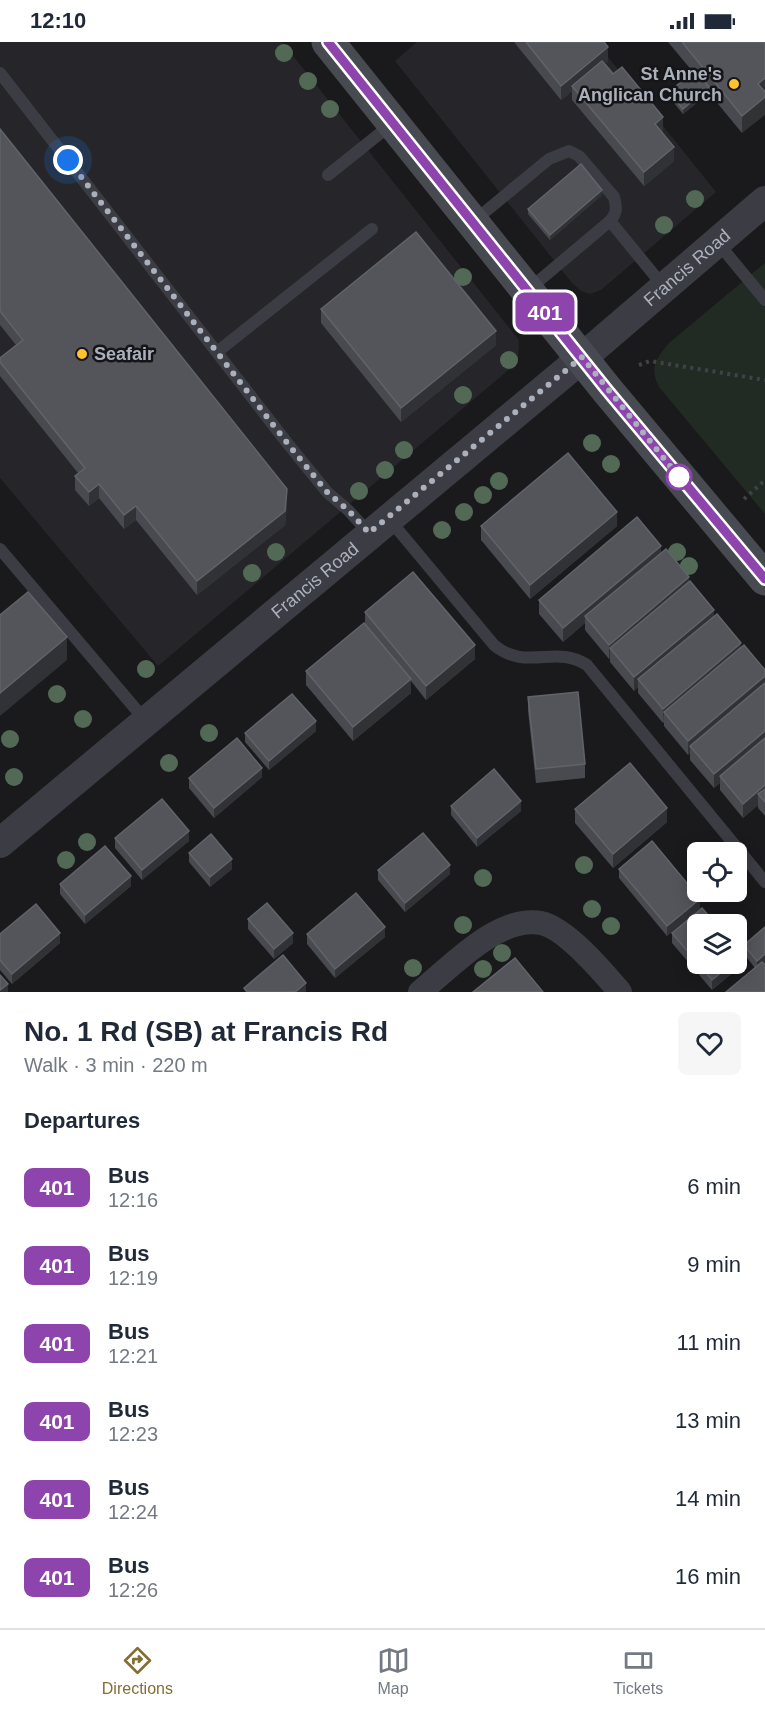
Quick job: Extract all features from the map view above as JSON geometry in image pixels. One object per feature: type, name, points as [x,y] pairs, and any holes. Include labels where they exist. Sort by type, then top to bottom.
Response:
[{"type":"main road","points":[[328,42],[528,291],[765,579]]},
{"type":"street","name":"Francis Road","points":[[0,843],[582,357],[765,201]]},
{"type":"street","points":[[420,992],[486,938],[518,922],[542,923],[564,934],[620,992]]},
{"type":"lane","points":[[0,73],[327,492],[348,510],[379,526],[504,653],[526,658],[568,656],[586,665],[765,882]]},
{"type":"lane","points":[[328,174],[394,123]]},
{"type":"lane","points":[[473,222],[549,159],[569,152],[579,156],[614,198],[616,214],[610,221],[528,291]]},
{"type":"lane","points":[[610,221],[664,287]]},
{"type":"lane","points":[[218,352],[372,229]]},
{"type":"lane","points":[[717,242],[765,300]]},
{"type":"lane","points":[[0,549],[145,720]]},
{"type":"path","points":[[639,364],[650,361],[765,380]]},
{"type":"path","points":[[744,499],[765,480]]},
{"type":"shaded area","points":[[0,42],[282,42],[519,340],[518,362],[158,666],[0,478]]},
{"type":"shaded area","points":[[417,42],[596,42],[716,192],[601,290],[590,294],[581,291],[572,283],[395,61]]},
{"type":"shaded area","points":[[765,263],[765,514],[659,387],[654,369],[657,359],[669,343]]},
{"type":"building","points":[[526,42],[604,42],[608,47],[561,86]]},
{"type":"building","name":"St Anne's Anglican Church","points":[[682,42],[765,42],[765,78],[758,84],[765,92],[765,97],[742,116]]},
{"type":"building","points":[[602,61],[613,74],[622,67],[663,117],[655,124],[674,147],[644,172],[572,86]]},
{"type":"building","points":[[695,70],[709,87],[683,109],[669,92]]},
{"type":"building","points":[[0,129],[287,489],[285,511],[197,581],[136,506],[124,515],[99,484],[89,492],[75,476],[85,468],[0,362],[0,358],[23,340],[0,311]]},
{"type":"building","points":[[581,164],[602,190],[550,235],[528,209]]},
{"type":"building","points":[[416,232],[496,331],[401,408],[321,309]]},
{"type":"building","points":[[568,453],[617,512],[530,585],[481,526]]},
{"type":"building","points":[[637,517],[661,546],[563,628],[539,600]]},
{"type":"building","points":[[666,549],[689,577],[609,645],[585,616]]},
{"type":"building","points":[[413,572],[475,645],[426,686],[365,612]]},
{"type":"building","points":[[690,581],[714,610],[634,677],[610,648]]},
{"type":"building","points":[[28,592],[67,637],[0,693],[0,615]]},
{"type":"building","points":[[717,614],[741,643],[663,709],[638,679]]},
{"type":"building","points":[[364,623],[411,679],[353,727],[306,671]]},
{"type":"building","points":[[744,645],[765,670],[765,676],[688,741],[664,712]]},
{"type":"building","points":[[765,683],[765,731],[714,774],[690,746]]},
{"type":"building","points":[[578,692],[585,764],[536,769],[528,697]]},
{"type":"building","points":[[292,694],[316,721],[269,761],[245,733]]},
{"type":"building","points":[[237,738],[262,768],[214,808],[189,778]]},
{"type":"building","points":[[765,738],[765,785],[743,804],[720,776]]},
{"type":"building","points":[[630,763],[667,808],[613,854],[575,809]]},
{"type":"building","points":[[494,769],[521,801],[477,838],[451,806]]},
{"type":"building","points":[[765,789],[765,802],[758,794]]},
{"type":"building","points":[[162,799],[189,831],[142,870],[115,838]]},
{"type":"building","points":[[423,833],[450,865],[405,903],[378,870]]},
{"type":"building","points":[[211,834],[232,859],[210,877],[189,853]]},
{"type":"building","points":[[652,841],[687,883],[687,902],[696,902],[667,926],[619,869]]},
{"type":"building","points":[[105,846],[131,876],[85,915],[60,884]]},
{"type":"building","points":[[356,893],[385,927],[335,969],[307,934]]},
{"type":"building","points":[[267,903],[293,933],[274,949],[248,919]]},
{"type":"building","points":[[36,904],[60,933],[12,974],[0,960],[0,934]]},
{"type":"building","points":[[702,908],[707,914],[695,914]]},
{"type":"building","points":[[687,920],[687,951],[672,933]]},
{"type":"building","points":[[765,927],[765,954],[757,961],[747,949],[747,942]]},
{"type":"building","points":[[283,955],[306,983],[295,992],[247,992],[244,988]]},
{"type":"building","points":[[515,958],[543,992],[473,992]]},
{"type":"building","points":[[762,962],[765,965],[765,992],[726,992]]},
{"type":"building","points":[[707,974],[719,974],[712,980]]},
{"type":"building","points":[[0,975],[8,984],[0,990]]},
{"type":"bus line","name":"401","points":[[328,42],[607,390],[765,579]]},
{"type":"place","name":"St Anne's Anglican Church","points":[[734,84]]},
{"type":"place","name":"Seafair","points":[[82,354]]},
{"type":"route","points":[[68,160],[288,444],[327,492],[369,533],[582,357],[679,477]]}]
